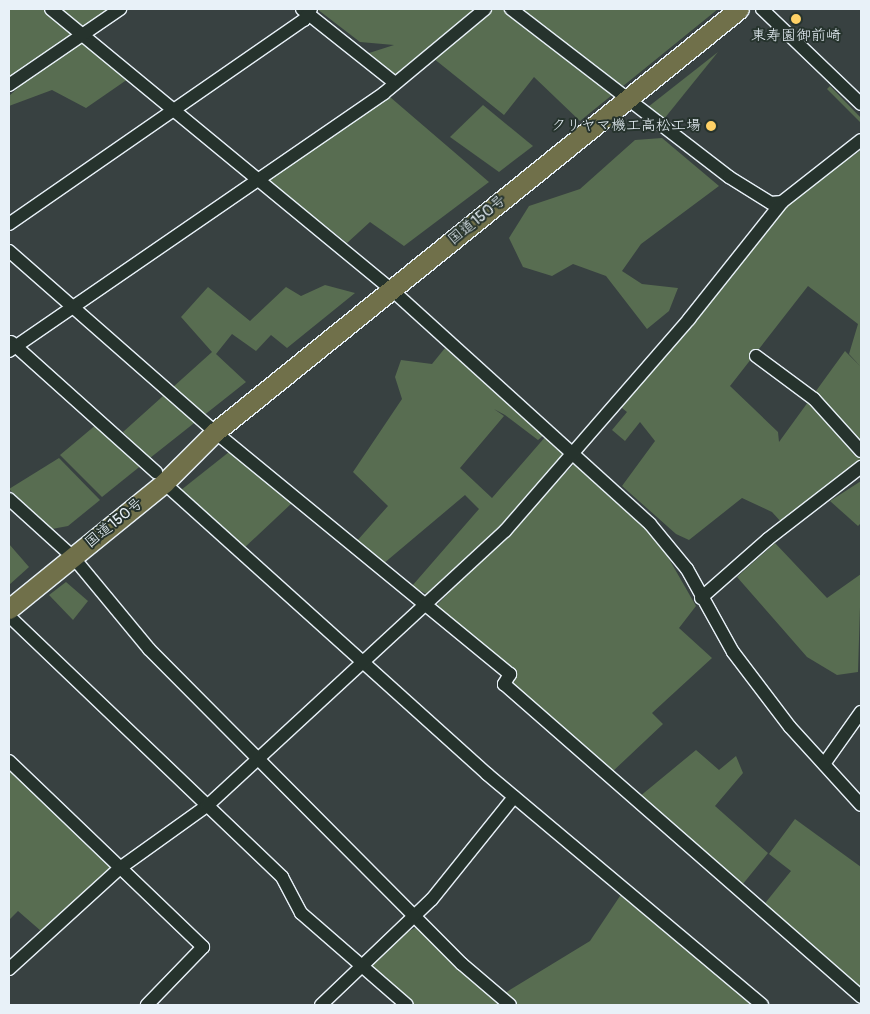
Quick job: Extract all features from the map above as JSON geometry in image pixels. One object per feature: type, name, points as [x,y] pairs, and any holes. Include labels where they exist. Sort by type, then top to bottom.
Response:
[{"type":"highway","name":"国道150号","points":[[9,609],[69,553],[160,477],[191,443],[215,432],[739,9]]},
{"type":"highway","name":"国道150号","points":[[9,594],[69,553]]},
{"type":"street","points":[[51,9],[392,290],[661,536],[687,569],[701,598],[733,652],[824,764],[861,804]]},
{"type":"street","points":[[9,86],[120,9]]},
{"type":"street","points":[[485,9],[395,83],[73,307],[11,346],[160,477],[514,797],[762,1005]]},
{"type":"street","points":[[511,9],[729,177],[771,203],[782,202]]},
{"type":"street","points":[[762,9],[861,104]]},
{"type":"street","points":[[9,224],[174,110],[307,10],[395,83]]},
{"type":"street","points":[[9,968],[120,868],[208,805],[427,606],[505,531],[573,455],[782,202],[861,140]]},
{"type":"street","points":[[9,251],[215,432],[510,674],[504,684],[861,997]]},
{"type":"street","points":[[756,356],[814,399],[861,451]]},
{"type":"street","points":[[701,598],[768,538],[861,467]]},
{"type":"street","points":[[9,499],[69,553],[149,649],[414,915],[510,1005]]},
{"type":"street","points":[[9,616],[282,877],[301,913],[407,1005]]},
{"type":"street","points":[[824,764],[861,712]]},
{"type":"street","points":[[9,761],[203,947],[147,1005]]},
{"type":"street","points":[[321,1005],[414,915],[514,797]]},
{"type":"green space","points":[[9,9],[119,9],[9,85]]},
{"type":"green space","points":[[317,9],[481,9],[396,76],[369,53],[394,45],[360,42]]},
{"type":"green space","points":[[490,9],[718,9],[580,121],[534,77],[504,115],[433,58]]},
{"type":"green space","points":[[83,42],[128,79],[86,108],[52,90],[9,106],[9,96],[29,78]]},
{"type":"green space","points":[[718,52],[664,119],[648,107]]},
{"type":"green space","points":[[830,86],[861,118],[861,123],[827,89]]},
{"type":"green space","points":[[390,97],[489,182],[404,246],[370,222],[347,243],[268,180]]},
{"type":"green space","points":[[483,105],[533,146],[499,172],[450,137]]},
{"type":"green space","points":[[662,138],[719,186],[641,244],[622,271],[642,284],[678,288],[669,311],[647,329],[606,276],[573,264],[552,276],[523,267],[509,238],[529,206],[580,189],[635,140]]},
{"type":"green space","points":[[861,150],[861,461],[783,524],[772,512],[742,498],[689,540],[676,534],[622,486],[655,441],[640,422],[625,441],[612,430],[627,412],[618,405],[781,207]],"holes":[[[808,286],[858,324],[849,354],[860,366],[845,351],[779,442],[778,432],[730,386]]]},
{"type":"green space","points":[[325,285],[355,293],[287,348],[271,335],[256,351],[232,334],[216,354],[246,382],[150,458],[123,432],[212,352],[181,317],[208,287],[250,321],[286,287],[301,296]]},
{"type":"green space","points":[[445,348],[544,435],[538,440],[505,415],[494,409],[504,416],[460,468],[492,498],[546,436],[565,453],[504,527],[430,596],[412,586],[479,509],[465,495],[383,564],[356,542],[388,506],[353,472],[402,399],[395,377],[401,360],[432,364]]},
{"type":"green space","points":[[97,424],[143,464],[102,497],[60,455]]},
{"type":"green space","points":[[229,452],[292,503],[243,549],[176,494]]},
{"type":"green space","points":[[59,458],[100,500],[68,526],[52,529],[9,489]]},
{"type":"green space","points":[[574,464],[657,538],[696,606],[679,628],[712,658],[652,713],[663,724],[611,773],[558,722],[512,686],[514,673],[436,606]]},
{"type":"green space","points":[[861,481],[861,523],[858,526],[830,501]]},
{"type":"green space","points":[[775,543],[827,598],[861,574],[858,672],[837,675],[807,657],[737,577]]},
{"type":"green space","points":[[9,544],[29,567],[9,585]]},
{"type":"green space","points":[[66,582],[88,601],[73,620],[49,595]]},
{"type":"green space","points":[[696,750],[719,770],[736,756],[743,773],[715,806],[768,853],[738,890],[639,797]]},
{"type":"green space","points":[[9,766],[112,869],[41,931],[18,911],[9,920]]},
{"type":"green space","points":[[795,819],[861,867],[861,990],[762,907],[791,871],[769,854]]},
{"type":"green space","points":[[626,887],[757,1005],[412,1005],[361,958],[422,924],[500,996],[590,941]]},
{"type":"place","name":"東寿園御前崎","points":[[796,19]]},
{"type":"place","name":"クリヤマ機工高松工場","points":[[711,126]]}]
